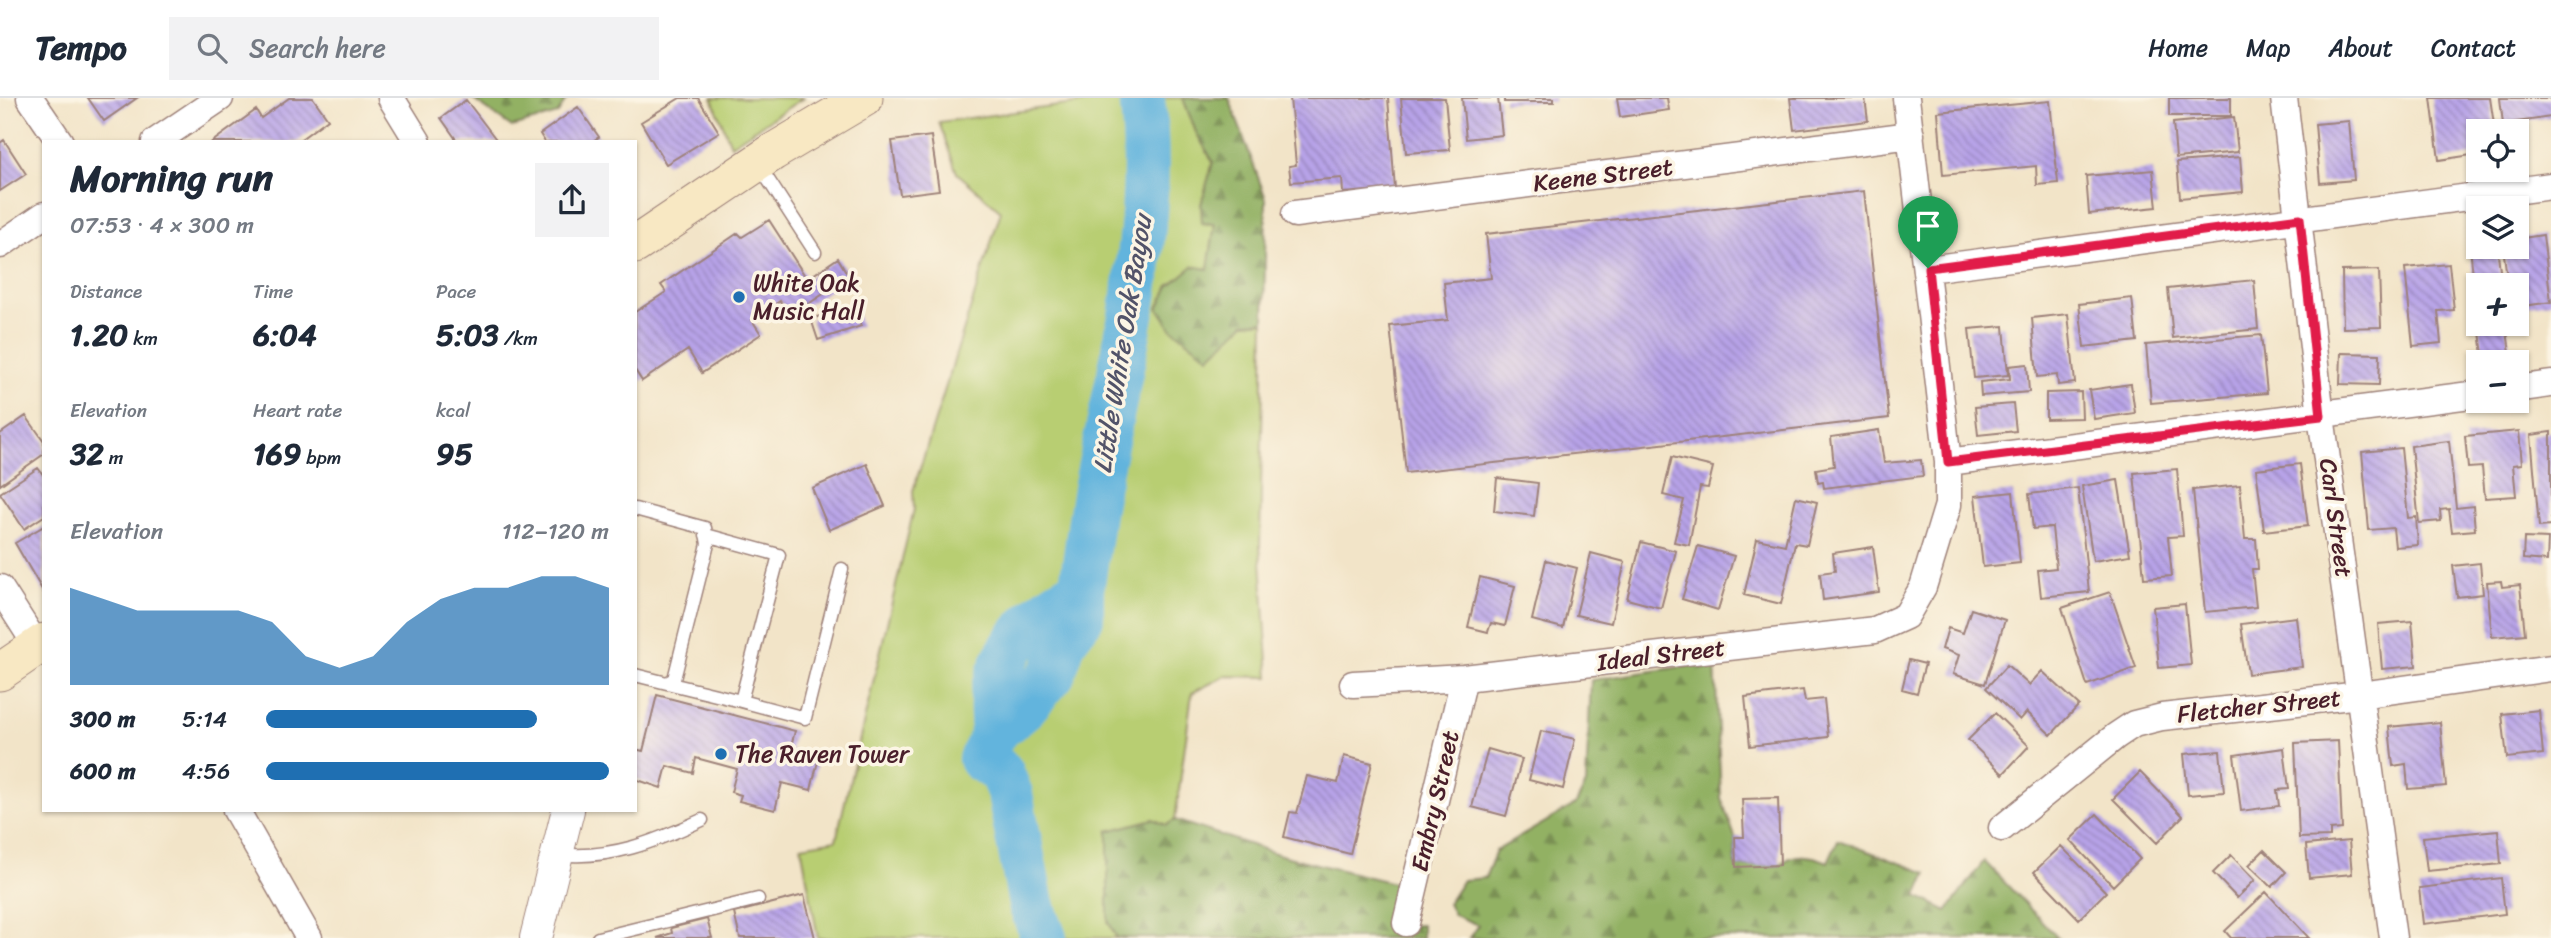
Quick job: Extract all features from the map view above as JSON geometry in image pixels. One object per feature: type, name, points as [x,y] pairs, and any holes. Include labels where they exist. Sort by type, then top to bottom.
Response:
[{"type":"main road","points":[[637,244],[757,163],[864,98]]},
{"type":"main road","points":[[0,672],[40,644]]},
{"type":"street","points":[[30,98],[59,140]]},
{"type":"street","points":[[158,140],[220,98]]},
{"type":"street","points":[[391,98],[417,140]]},
{"type":"street","name":"Ideal Street","points":[[1353,684],[1464,678],[1885,628],[1906,616],[1916,603],[1948,505],[1948,462],[1928,268],[1906,98]]},
{"type":"street","name":"Carl Street","points":[[2284,98],[2321,416],[2393,938]]},
{"type":"street","name":"Keene Street","points":[[1295,214],[1912,135]]},
{"type":"street","points":[[1928,268],[2551,186]]},
{"type":"street","points":[[0,245],[42,216]]},
{"type":"street","points":[[2529,387],[2551,384]]},
{"type":"street","points":[[1948,462],[2466,396]]},
{"type":"street","points":[[0,588],[40,644]]},
{"type":"street","name":"Fletcher Street","points":[[2003,828],[2134,724],[2162,717],[2360,695],[2551,668]]},
{"type":"street","name":"Embry Street","points":[[1406,923],[1464,678]]},
{"type":"street","points":[[237,812],[309,938]]},
{"type":"street","points":[[536,938],[568,812]]},
{"type":"lane","points":[[757,163],[815,252]]},
{"type":"lane","points":[[637,510],[705,528],[708,544],[674,679],[667,683]]},
{"type":"lane","points":[[706,535],[779,555],[741,701]]},
{"type":"lane","points":[[637,676],[805,718],[842,569]]},
{"type":"lane","points":[[557,854],[588,858],[644,847],[702,820]]},
{"type":"lane","points":[[598,938],[758,899]]},
{"type":"green space","points":[[471,98],[567,98],[558,114],[512,127]]},
{"type":"green space","points":[[712,98],[803,98],[731,145]]},
{"type":"green space","points":[[1120,98],[1183,98],[1196,132],[1213,162],[1201,205],[1203,223],[1215,224],[1208,269],[1193,267],[1169,286],[1245,323],[1264,321],[1260,546],[1269,677],[1225,676],[1192,693],[1175,820],[1166,825],[1108,831],[1108,921],[1117,938],[818,938],[801,846],[836,840],[914,509],[913,491],[1001,211],[957,173],[939,122]]},
{"type":"green space","points":[[1183,98],[1229,98],[1266,199],[1264,321],[1245,323],[1209,357],[1171,328],[1158,308],[1169,286],[1193,266],[1208,269],[1215,224],[1202,223],[1201,205],[1213,162],[1196,132]]},
{"type":"green space","points":[[1715,662],[1721,798],[1735,837],[1736,867],[1780,865],[1797,856],[1828,862],[1838,840],[1927,873],[1917,896],[1947,911],[1984,861],[2058,938],[1469,938],[1478,925],[1454,915],[1448,903],[1463,880],[1485,878],[1496,851],[1576,804],[1586,784],[1591,680]]},
{"type":"green space","points":[[1153,819],[1166,825],[1175,820],[1284,856],[1394,883],[1400,926],[1422,925],[1422,938],[1117,938],[1108,921],[1108,831]]},
{"type":"building","points":[[88,98],[137,98],[104,121]]},
{"type":"building","points":[[289,98],[313,98],[328,119],[300,140],[215,140],[256,110],[261,118]]},
{"type":"building","points":[[680,98],[698,98],[719,132],[666,164],[641,122]]},
{"type":"building","points":[[1290,98],[1388,98],[1395,189],[1343,193],[1342,178],[1291,182],[1289,166],[1296,165]]},
{"type":"building","points":[[1401,98],[1445,98],[1450,150],[1406,153]]},
{"type":"building","points":[[1462,98],[1498,98],[1502,135],[1466,139]]},
{"type":"building","points":[[1504,98],[1554,98],[1554,102],[1504,102]]},
{"type":"building","points":[[1617,98],[1667,98],[1669,110],[1620,117]]},
{"type":"building","points":[[1790,98],[1865,98],[1868,121],[1794,130]]},
{"type":"building","points":[[2169,98],[2231,98],[2231,116],[2169,116]]},
{"type":"building","points":[[2431,98],[2490,98],[2493,119],[2466,119],[2466,156],[2439,160]]},
{"type":"building","points":[[2500,98],[2551,98],[2551,117],[2529,120],[2502,119]]},
{"type":"building","points":[[466,100],[496,140],[457,140],[441,118]]},
{"type":"building","points":[[2050,101],[2058,183],[2037,185],[2036,166],[1943,175],[1938,112]]},
{"type":"building","points":[[578,107],[599,137],[594,140],[544,140],[540,134]]},
{"type":"building","points":[[2234,117],[2238,152],[2176,158],[2173,123]]},
{"type":"building","points":[[2349,121],[2354,180],[2320,183],[2315,124]]},
{"type":"building","points":[[931,136],[939,190],[900,195],[892,141]]},
{"type":"building","points":[[4,140],[26,174],[0,191],[0,143]]},
{"type":"building","points":[[2240,157],[2243,192],[2180,198],[2177,162]]},
{"type":"building","points":[[2153,170],[2157,207],[2089,214],[2086,176]]},
{"type":"building","points":[[1864,191],[1889,418],[1406,473],[1390,326],[1448,320],[1444,283],[1491,278],[1486,234]]},
{"type":"building","name":"White Oak Music Hall","points":[[769,220],[807,279],[838,258],[849,277],[790,316],[780,301],[752,320],[761,334],[702,373],[688,350],[642,381],[637,373],[637,311],[666,292],[661,285],[738,233],[742,237]]},
{"type":"building","points":[[2543,235],[2551,302],[2529,305],[2529,273],[2506,273],[2505,259],[2529,259],[2529,237]]},
{"type":"building","points":[[2471,259],[2499,259],[2500,273],[2473,273]]},
{"type":"building","points":[[2449,264],[2454,310],[2438,311],[2441,343],[2413,346],[2405,268]]},
{"type":"building","points":[[2379,270],[2381,327],[2343,328],[2342,271]]},
{"type":"building","points":[[2254,280],[2258,329],[2173,338],[2168,289]]},
{"type":"building","points":[[2132,298],[2137,341],[2084,347],[2079,304]]},
{"type":"building","points":[[854,306],[861,326],[818,340],[811,319]]},
{"type":"building","points":[[2068,314],[2075,383],[2058,385],[2057,375],[2037,377],[2032,318]]},
{"type":"building","points":[[2004,326],[2008,375],[1974,378],[1969,329]]},
{"type":"building","points":[[2261,335],[2267,393],[2151,403],[2146,345]]},
{"type":"building","points":[[2481,336],[2508,336],[2510,350],[2482,350]]},
{"type":"building","points":[[2341,353],[2380,354],[2379,385],[2340,384]]},
{"type":"building","points":[[2027,364],[2029,392],[1981,396],[1980,382],[2010,379],[2009,366]]},
{"type":"building","points":[[2131,384],[2135,413],[2094,419],[2089,390]]},
{"type":"building","points":[[2081,392],[2082,418],[2046,419],[2046,393]]},
{"type":"building","points":[[2013,404],[2016,431],[1978,435],[1975,407]]},
{"type":"building","points":[[26,416],[42,438],[42,455],[0,485],[0,434]]},
{"type":"building","points":[[1879,430],[1884,463],[1921,460],[1923,476],[1824,488],[1823,482],[1818,483],[1816,469],[1834,466],[1831,437]]},
{"type":"building","points":[[2519,431],[2522,464],[2513,465],[2516,496],[2485,498],[2482,467],[2468,468],[2465,436]]},
{"type":"building","points":[[2551,432],[2551,526],[2539,527],[2531,435]]},
{"type":"building","points":[[2449,441],[2456,508],[2473,506],[2475,530],[2452,532],[2449,509],[2440,510],[2441,521],[2419,523],[2411,446]]},
{"type":"building","points":[[2401,448],[2408,518],[2416,517],[2418,545],[2395,547],[2393,528],[2369,530],[2362,452]]},
{"type":"building","points":[[1672,457],[1713,467],[1708,488],[1700,487],[1689,545],[1674,542],[1684,500],[1663,495]]},
{"type":"building","points":[[867,464],[885,506],[829,530],[812,488]]},
{"type":"building","points":[[2300,464],[2308,526],[2264,531],[2256,469]]},
{"type":"building","points":[[38,468],[42,473],[42,517],[24,529],[0,493]]},
{"type":"building","points":[[2177,469],[2183,536],[2168,537],[2172,576],[2144,578],[2134,473]]},
{"type":"building","points":[[1497,478],[1538,483],[1534,516],[1494,511]]},
{"type":"building","points":[[2118,480],[2130,555],[2093,561],[2082,486]]},
{"type":"building","points":[[2240,485],[2245,539],[2256,539],[2258,569],[2252,569],[2256,607],[2205,612],[2193,490]]},
{"type":"building","points":[[2078,488],[2089,592],[2041,597],[2038,570],[2056,568],[2052,527],[2033,529],[2029,494]]},
{"type":"building","points":[[2013,492],[2020,563],[1983,567],[1975,496]]},
{"type":"building","points":[[1796,497],[1817,502],[1807,545],[1795,543],[1781,604],[1744,595],[1757,539],[1785,545]]},
{"type":"building","points":[[42,527],[42,590],[15,543]]},
{"type":"building","points":[[2524,538],[2548,539],[2547,561],[2523,559]]},
{"type":"building","points":[[1641,542],[1676,551],[1661,608],[1627,599]]},
{"type":"building","points":[[1698,546],[1734,556],[1718,610],[1682,599]]},
{"type":"building","points":[[1873,547],[1879,592],[1823,600],[1820,573],[1835,571],[1833,553]]},
{"type":"building","points":[[1591,553],[1625,562],[1611,623],[1576,615]]},
{"type":"building","points":[[1546,560],[1577,568],[1563,628],[1532,620]]},
{"type":"building","points":[[2480,563],[2483,594],[2457,597],[2453,566]]},
{"type":"building","points":[[1480,577],[1515,586],[1505,626],[1491,623],[1488,632],[1468,627]]},
{"type":"building","points":[[2501,581],[2502,587],[2520,585],[2525,634],[2492,637],[2487,582]]},
{"type":"building","points":[[2110,592],[2136,668],[2087,685],[2062,608]]},
{"type":"building","points":[[2185,604],[2191,665],[2159,668],[2153,607]]},
{"type":"building","points":[[1971,609],[2005,620],[1985,684],[1953,674],[1959,655],[1942,649],[1948,628],[1963,633]]},
{"type":"building","points":[[2296,617],[2302,667],[2248,674],[2241,624]]},
{"type":"building","points":[[2412,621],[2416,666],[2382,669],[2378,624]]},
{"type":"building","points":[[1909,660],[1925,664],[1917,693],[1902,689]]},
{"type":"building","points":[[2007,665],[2029,685],[2042,671],[2079,705],[2051,735],[2027,712],[2020,720],[1986,688]]},
{"type":"building","points":[[1803,690],[1805,701],[1824,699],[1828,737],[1750,746],[1745,697]]},
{"type":"building","name":"The Raven Tower","points":[[657,695],[795,731],[790,750],[819,757],[811,790],[782,783],[775,810],[739,801],[741,795],[731,792],[737,769],[696,758],[693,773],[667,766],[661,788],[637,780],[637,750],[643,751]]},
{"type":"building","points":[[2539,710],[2543,754],[2507,758],[2502,714]]},
{"type":"building","points":[[1995,713],[2029,746],[2003,774],[1968,740]]},
{"type":"building","points":[[2440,722],[2446,786],[2408,789],[2406,764],[2393,766],[2389,727]]},
{"type":"building","points":[[1541,731],[1575,739],[1563,789],[1529,780]]},
{"type":"building","points":[[2338,741],[2342,829],[2330,830],[2330,837],[2299,838],[2295,743]]},
{"type":"building","points":[[2284,748],[2289,789],[2277,790],[2279,806],[2241,811],[2234,755]]},
{"type":"building","points":[[1488,749],[1522,759],[1506,816],[1472,807]]},
{"type":"building","points":[[2220,751],[2224,792],[2188,795],[2184,754]]},
{"type":"building","points":[[1344,756],[1372,763],[1350,854],[1284,837],[1290,812],[1297,813],[1307,776],[1338,783]]},
{"type":"building","points":[[2140,772],[2183,816],[2157,843],[2113,799]]},
{"type":"building","points":[[1778,798],[1780,865],[1736,867],[1735,837],[1744,837],[1742,799]]},
{"type":"building","points":[[2097,814],[2140,859],[2113,886],[2070,840]]},
{"type":"building","points":[[2498,830],[2501,864],[2427,871],[2423,837]]},
{"type":"building","points":[[2349,841],[2352,874],[2309,878],[2306,845]]},
{"type":"building","points":[[2061,846],[2106,892],[2079,919],[2034,872]]},
{"type":"building","points":[[2264,850],[2286,872],[2272,887],[2249,865]]},
{"type":"building","points":[[2231,855],[2255,880],[2237,898],[2213,873]]},
{"type":"building","points":[[2501,878],[2505,914],[2423,924],[2419,888]]},
{"type":"building","points":[[2266,892],[2309,938],[2231,938],[2225,931]]},
{"type":"building","points":[[804,895],[815,938],[740,938],[734,913]]},
{"type":"building","points":[[707,919],[712,938],[657,938],[672,933],[671,928]]},
{"type":"waterway","name":"Little White Oak Bayou","points":[[1044,938],[1031,904],[1010,794],[1001,772],[981,759],[993,729],[993,698],[1000,670],[1016,641],[1038,617],[1081,590],[1095,497],[1135,292],[1141,244],[1146,147],[1142,98]]},
{"type":"waterway","name":"Little White Oak Bayou","points":[[995,731],[1024,707],[1053,673],[1064,640],[1081,618],[1081,590]]},
{"type":"place","name":"White Oak Music Hall","points":[[739,297]]},
{"type":"place","name":"The Raven Tower","points":[[721,754]]},
{"type":"route","points":[[2300,218],[2321,416],[1948,462],[1928,268],[2300,218]]}]
